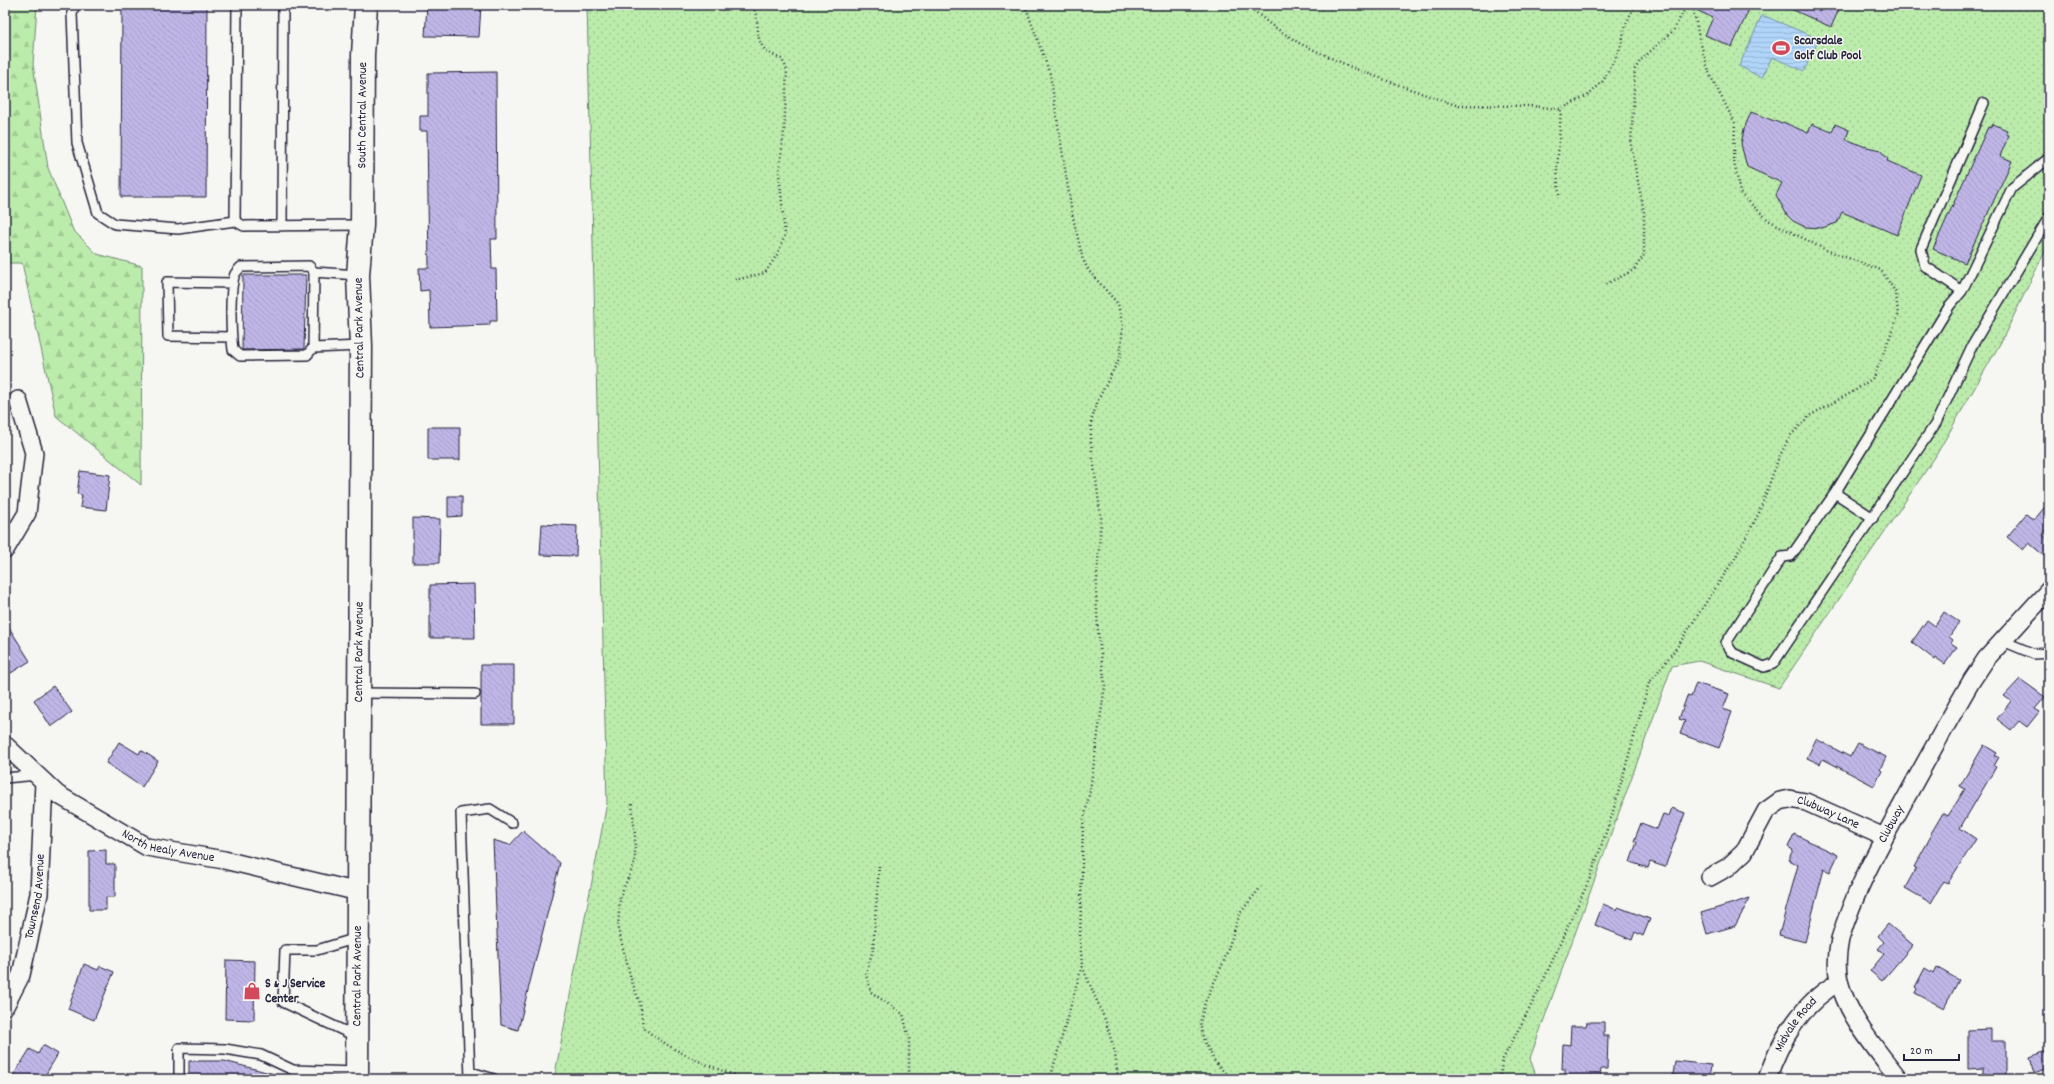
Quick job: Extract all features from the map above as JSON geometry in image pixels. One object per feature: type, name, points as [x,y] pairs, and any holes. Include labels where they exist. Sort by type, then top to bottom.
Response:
[{"type":"main road","name":"South Central Avenue","points":[[362,225],[363,55],[366,5]]},
{"type":"main road","name":"Central Park Avenue","points":[[357,1075],[361,346],[358,275],[362,225]]},
{"type":"street","points":[[5,550],[27,513],[34,454],[18,400]]},
{"type":"street","name":"Clubway","points":[[1899,1079],[1852,1011],[1839,982],[1837,956],[1840,940],[1861,884],[1884,837],[1972,680],[1986,659],[2049,590]]},
{"type":"street","name":"North Healy Avenue","points":[[7,750],[57,794],[147,847],[224,860],[359,892]]},
{"type":"street","name":"Townsend Avenue","points":[[5,1006],[21,975],[39,894],[40,779]]},
{"type":"street","name":"Clubway Lane","points":[[1710,877],[1728,867],[1744,852],[1766,810],[1773,804],[1784,800],[1797,799],[1806,802],[1884,837]]},
{"type":"street","name":"Midvale Road","points":[[1767,1079],[1778,1052],[1806,1006],[1816,996],[1839,982]]},
{"type":"lane","points":[[75,5],[72,13],[77,143],[98,213],[116,224],[178,229],[235,221],[244,226],[362,225]]},
{"type":"lane","points":[[235,221],[237,5]]},
{"type":"lane","points":[[282,226],[283,5]]},
{"type":"lane","points":[[1962,291],[1926,266],[1922,258],[1921,249],[1984,103]]},
{"type":"lane","points":[[2049,158],[2012,188],[1962,291],[1950,305],[1836,494],[1791,556],[1782,557],[1726,643],[1733,653],[1764,667],[1773,664],[1936,423],[1972,346],[2049,217]]},
{"type":"lane","points":[[309,266],[314,272],[313,348],[307,355],[240,356],[232,350],[233,283],[236,273],[241,267],[309,266]]},
{"type":"lane","points":[[314,272],[358,275]]},
{"type":"lane","points":[[232,337],[168,336],[167,282],[233,283]]},
{"type":"lane","points":[[313,348],[361,346]]},
{"type":"lane","points":[[1836,494],[1873,518]]},
{"type":"lane","points":[[2003,641],[2034,654],[2049,653]]},
{"type":"lane","points":[[360,693],[475,694]]},
{"type":"lane","points":[[5,778],[40,779]]},
{"type":"lane","points":[[494,1079],[471,1075],[461,813],[490,809],[512,823]]},
{"type":"lane","points":[[358,938],[316,950],[285,950],[283,1002],[358,1037]]},
{"type":"lane","points":[[179,1079],[178,1048],[225,1049],[261,1055],[292,1074],[357,1075]]},
{"type":"path","points":[[735,280],[765,274],[778,253],[784,235],[779,172],[784,132],[787,70],[782,59],[768,55],[761,44],[753,5]]},
{"type":"path","points":[[1025,5],[1050,74],[1072,213],[1083,260],[1089,271],[1118,304],[1123,326],[1120,357],[1098,400],[1092,422],[1091,443],[1101,518],[1096,593],[1098,632],[1105,685],[1091,782],[1083,825],[1080,939],[1082,966],[1106,1022],[1115,1053],[1118,1079]]},
{"type":"path","points":[[1243,5],[1251,8],[1271,25],[1299,43],[1353,68],[1456,105],[1530,106],[1561,109],[1590,94],[1603,81],[1620,49],[1626,24],[1635,5]]},
{"type":"path","points":[[1606,284],[1634,270],[1644,255],[1644,212],[1631,146],[1635,69],[1641,60],[1673,31],[1687,5]]},
{"type":"path","points":[[1499,1079],[1503,1059],[1538,992],[1590,878],[1612,815],[1650,683],[1675,650],[1735,558],[1759,513],[1779,457],[1791,435],[1809,416],[1856,390],[1874,377],[1898,316],[1896,292],[1881,270],[1826,250],[1768,220],[1740,193],[1734,161],[1736,123],[1710,75],[1699,38],[1693,5]]},
{"type":"path","points":[[1559,195],[1557,172],[1561,109]]},
{"type":"path","points":[[632,804],[635,834],[635,863],[620,896],[618,929],[631,979],[640,1002],[643,1027],[657,1040],[685,1054],[745,1079]]},
{"type":"path","points":[[879,866],[873,949],[866,974],[871,992],[903,1014],[909,1039],[910,1079]]},
{"type":"path","points":[[1231,1079],[1216,1062],[1204,1041],[1200,1023],[1205,1002],[1224,960],[1240,913],[1261,887]]},
{"type":"path","points":[[1050,1079],[1082,966]]},
{"type":"green space","points":[[5,5],[37,5],[33,64],[48,168],[73,230],[97,254],[142,266],[141,485],[56,416],[22,263],[5,263]]},
{"type":"green space","points":[[587,5],[2049,5],[2049,243],[2001,342],[1935,457],[1779,688],[1699,661],[1672,666],[1530,1058],[1537,1079],[554,1079],[607,803]]},
{"type":"water","name":"Scarsdale Golf Club Pool","points":[[1762,15],[1819,39],[1804,71],[1772,57],[1762,78],[1739,66]]},
{"type":"building","points":[[122,5],[207,5],[206,197],[121,197]]},
{"type":"building","points":[[427,5],[481,5],[479,37],[425,36]]},
{"type":"building","points":[[1686,5],[1751,5],[1732,47],[1705,35],[1713,18]]},
{"type":"building","points":[[1782,5],[1841,5],[1831,27]]},
{"type":"building","points":[[496,72],[497,239],[491,239],[492,269],[496,269],[497,321],[490,321],[490,325],[430,327],[429,290],[420,291],[419,268],[429,268],[427,131],[420,131],[420,116],[428,116],[428,73]]},
{"type":"building","points":[[1751,112],[1782,124],[1783,122],[1808,133],[1812,124],[1832,132],[1835,124],[1849,130],[1846,139],[1863,146],[1880,150],[1888,159],[1887,161],[1921,175],[1897,235],[1842,212],[1837,223],[1822,228],[1805,227],[1793,221],[1787,215],[1776,195],[1782,183],[1747,167],[1741,144],[1744,129]]},
{"type":"building","points":[[1993,124],[2007,130],[2006,134],[2009,135],[2000,156],[2012,161],[1965,263],[1933,249],[1988,127],[1991,128]]},
{"type":"building","points":[[243,275],[306,275],[304,349],[242,350]]},
{"type":"building","points":[[428,427],[460,427],[460,460],[428,460]]},
{"type":"building","points":[[80,471],[110,475],[106,510],[80,507],[82,495],[77,494]]},
{"type":"building","points":[[448,496],[462,496],[462,516],[448,517]]},
{"type":"building","points":[[2049,502],[2049,526],[2042,534],[2049,540],[2049,560],[2029,543],[2023,550],[2007,537],[2026,514],[2034,520]]},
{"type":"building","points":[[413,518],[440,519],[439,563],[413,563]]},
{"type":"building","points":[[542,524],[577,526],[576,556],[540,555]]},
{"type":"building","points":[[474,584],[475,638],[430,638],[430,585]]},
{"type":"building","points":[[1944,612],[1959,622],[1949,637],[1953,640],[1951,643],[1957,647],[1945,664],[1936,658],[1935,660],[1912,642],[1927,620],[1935,626]]},
{"type":"building","points":[[5,621],[30,661],[11,673],[5,664]]},
{"type":"building","points":[[481,665],[514,665],[514,724],[481,724]]},
{"type":"building","points":[[2020,679],[2045,697],[2035,709],[2039,712],[2027,727],[2019,721],[2011,730],[1997,719],[2011,701],[2004,696]]},
{"type":"building","points":[[1696,683],[1729,694],[1723,709],[1732,712],[1719,748],[1680,734],[1685,721],[1679,719],[1687,696],[1691,697]]},
{"type":"building","points":[[53,686],[72,712],[51,727],[34,700]]},
{"type":"building","points":[[1816,739],[1850,757],[1858,743],[1886,757],[1880,769],[1882,771],[1874,786],[1823,759],[1820,764],[1807,758]]},
{"type":"building","points":[[119,742],[139,754],[141,750],[158,761],[142,787],[106,763]]},
{"type":"building","points":[[1984,745],[1997,753],[1995,756],[1999,757],[1994,766],[1996,767],[1960,828],[1976,839],[1948,883],[1944,881],[1931,903],[1905,888],[1916,868],[1914,867],[1931,836],[1930,835],[1943,813],[1948,816],[1965,789],[1960,786]]},
{"type":"building","points":[[1672,808],[1685,813],[1665,867],[1650,862],[1648,868],[1630,862],[1637,842],[1634,841],[1641,823],[1657,829],[1663,814],[1669,816]]},
{"type":"building","points":[[523,831],[560,863],[518,1030],[501,1025],[493,840],[510,845]]},
{"type":"building","points":[[1794,834],[1838,855],[1830,872],[1824,869],[1805,942],[1779,935],[1798,865],[1788,860],[1793,850],[1788,847]]},
{"type":"building","points":[[106,850],[106,864],[115,864],[115,897],[106,897],[106,910],[89,910],[89,851]]},
{"type":"building","points":[[1750,898],[1735,926],[1707,934],[1701,913]]},
{"type":"building","points":[[1603,904],[1617,910],[1618,907],[1650,919],[1643,936],[1635,932],[1632,940],[1595,925]]},
{"type":"building","points":[[1888,924],[1913,945],[1882,981],[1870,971],[1884,954],[1878,949],[1884,942],[1878,936]]},
{"type":"building","points":[[226,960],[255,961],[254,1020],[225,1019]]},
{"type":"building","points":[[84,964],[98,970],[100,966],[114,972],[94,1020],[68,1009]]},
{"type":"building","points":[[1936,967],[1959,980],[1944,1008],[1915,993],[1917,989],[1915,987],[1925,968],[1933,973]]},
{"type":"building","points":[[1587,1022],[1604,1022],[1604,1036],[1608,1036],[1607,1069],[1601,1069],[1600,1079],[1565,1079],[1565,1069],[1562,1069],[1563,1044],[1570,1045],[1571,1026],[1586,1026]]},
{"type":"building","points":[[1991,1029],[1991,1041],[2006,1041],[2006,1079],[1988,1079],[1988,1074],[1983,1074],[1983,1068],[1968,1069],[1968,1030]]},
{"type":"building","points":[[43,1045],[58,1054],[43,1079],[11,1079],[30,1049],[38,1054]]},
{"type":"building","points":[[2049,1050],[2049,1068],[2035,1073],[2030,1057]]},
{"type":"building","points":[[189,1061],[224,1061],[274,1074],[273,1079],[189,1079]]},
{"type":"building","points":[[1675,1061],[1711,1065],[1709,1079],[1680,1079],[1680,1076],[1673,1075]]},
{"type":"place","name":"Scarsdale Golf Club Pool","points":[[1781,48]]},
{"type":"place","name":"S & J Service Center","points":[[252,991]]}]
